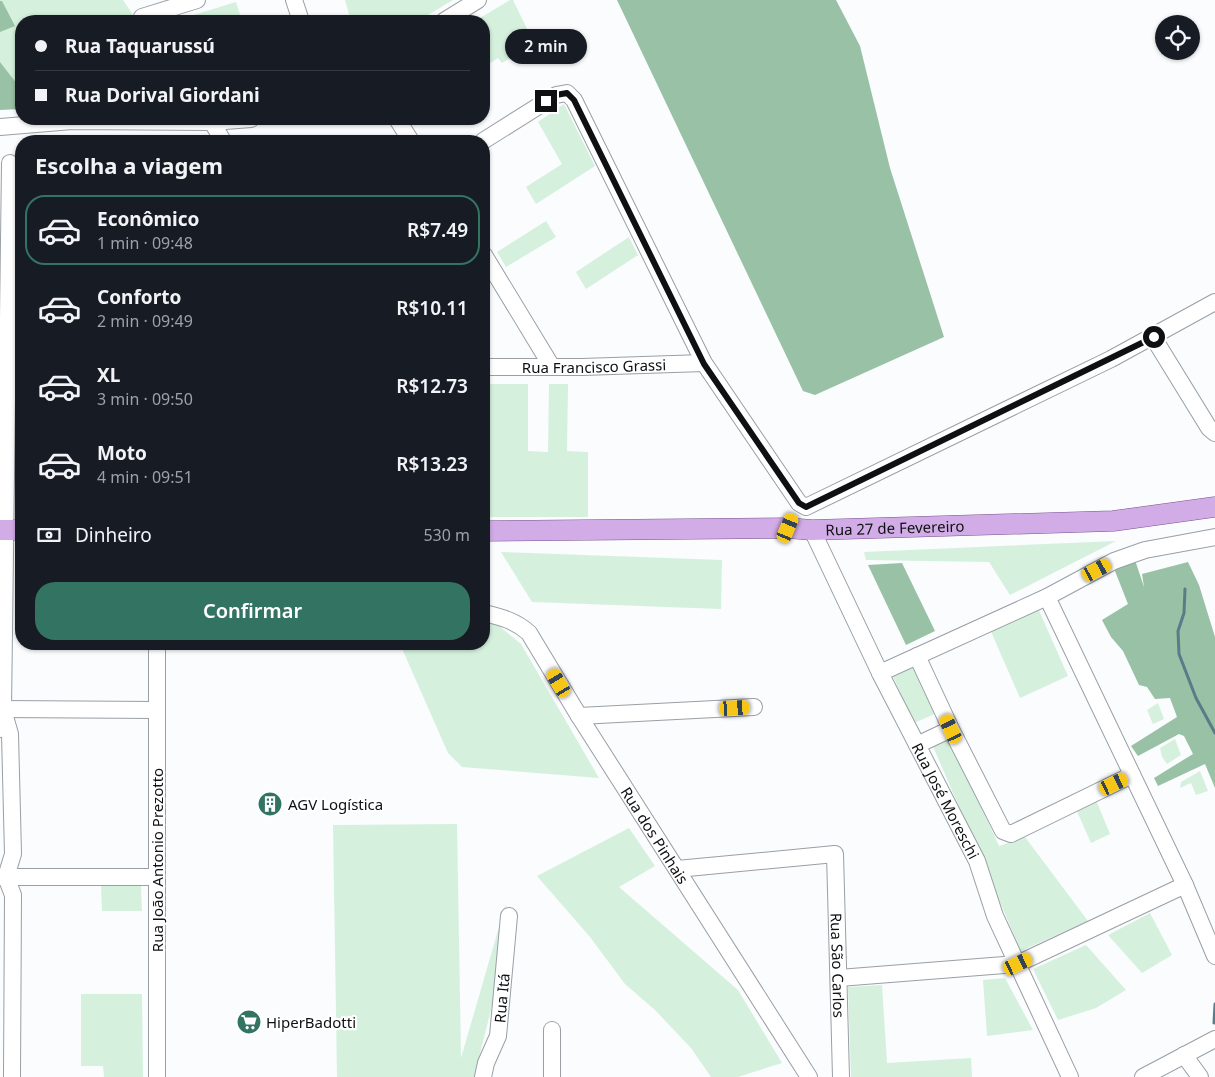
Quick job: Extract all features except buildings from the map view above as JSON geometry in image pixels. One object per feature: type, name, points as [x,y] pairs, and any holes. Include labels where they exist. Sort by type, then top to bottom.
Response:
[{"type":"main road","name":"Rua 27 de Fevereiro","points":[[490,531],[788,528],[812,530],[1113,522],[1215,507]]},
{"type":"street","points":[[148,15],[197,0]]},
{"type":"street","points":[[294,0],[299,15]]},
{"type":"street","points":[[454,15],[478,0]]},
{"type":"street","points":[[490,137],[556,95],[567,93],[574,100],[704,364],[799,503],[806,507],[1154,337],[1215,302]]},
{"type":"street","points":[[0,127],[24,125]]},
{"type":"street","points":[[0,729],[14,373],[10,163]]},
{"type":"street","points":[[490,266],[552,367]]},
{"type":"street","points":[[1154,337],[1209,428],[1215,433]]},
{"type":"street","name":"Rua Francisco Grassi","points":[[490,367],[704,364]]},
{"type":"street","points":[[788,528],[794,515],[793,494]]},
{"type":"street","name":"Rua José Moreschi","points":[[812,530],[880,673],[977,862],[995,916],[1070,1077]]},
{"type":"street","points":[[880,673],[1047,597],[1114,561],[1145,550],[1215,537]]},
{"type":"street","points":[[1047,597],[1185,885],[1215,956]]},
{"type":"street","name":"Rua dos Pinhais","points":[[490,615],[507,619],[521,626],[529,633],[579,716],[809,1077]]},
{"type":"street","name":"Rua João Antonio Prezotto","points":[[157,650],[157,1077]]},
{"type":"street","points":[[917,656],[951,729],[1003,832],[1010,834],[1132,775]]},
{"type":"street","points":[[579,716],[754,707]]},
{"type":"street","points":[[2,709],[157,710]]},
{"type":"street","points":[[0,894],[3,877],[13,854],[6,816],[6,773],[10,734],[2,709]]},
{"type":"street","points":[[917,745],[951,729]]},
{"type":"street","name":"Rua São Carlos","points":[[677,869],[835,854],[841,1077]]},
{"type":"street","points":[[0,859],[3,877],[13,895],[7,944],[6,997],[6,1047],[12,1077]]},
{"type":"street","points":[[3,877],[156,877]]},
{"type":"street","points":[[838,978],[1018,964],[1185,885]]},
{"type":"street","name":"Rua Itá","points":[[483,1077],[486,1063],[498,1036],[509,916]]},
{"type":"street","points":[[552,1030],[552,1077]]},
{"type":"street","points":[[1142,1077],[1215,1039]]},
{"type":"street","points":[[1184,1055],[1200,1077]]},
{"type":"green space","points":[[0,0],[123,0],[133,15],[15,15],[15,103],[0,104]]},
{"type":"green space","points":[[345,0],[453,0],[428,15],[349,15]]},
{"type":"green space","points":[[513,0],[534,43],[502,63],[498,58],[490,63],[490,15],[485,15]]},
{"type":"green space","points":[[617,0],[836,0],[860,46],[890,168],[944,337],[815,395],[803,391]]},
{"type":"green space","points":[[0,1],[2,1],[15,26],[0,32]]},
{"type":"green space","points":[[236,2],[240,15],[194,15]]},
{"type":"green space","points":[[0,62],[15,81],[15,109],[0,110]]},
{"type":"green space","points":[[564,104],[595,166],[536,204],[526,187],[562,164],[538,122]]},
{"type":"green space","points":[[546,221],[556,237],[506,267],[497,252]]},
{"type":"green space","points":[[629,237],[638,255],[586,289],[576,272]]},
{"type":"green space","points":[[490,384],[528,384],[528,451],[548,452],[549,384],[568,384],[567,451],[588,452],[588,517],[490,517]]},
{"type":"green space","points":[[1116,541],[1010,595],[989,562],[866,560],[864,552]]},
{"type":"green space","points":[[501,552],[722,560],[721,609],[532,602]]},
{"type":"green space","points":[[1135,560],[1144,587],[1142,574],[1188,562],[1199,585],[1215,637],[1215,788],[1205,764],[1158,786],[1154,778],[1193,754],[1184,736],[1179,734],[1138,756],[1131,746],[1177,717],[1170,698],[1155,699],[1147,687],[1139,685],[1123,651],[1111,637],[1102,620],[1128,604],[1113,566]]},
{"type":"green space","points":[[902,563],[935,631],[906,645],[868,565]]},
{"type":"green space","points":[[1037,606],[1068,676],[1020,698],[989,627]]},
{"type":"green space","points":[[490,622],[499,626],[521,644],[599,778],[462,767],[448,753],[403,650],[490,650]]},
{"type":"green space","points":[[913,660],[937,713],[914,723],[890,670]]},
{"type":"green space","points":[[1158,703],[1164,719],[1153,724],[1147,710]]},
{"type":"green space","points":[[949,737],[999,846],[1025,837],[1088,921],[1021,951],[932,744]]},
{"type":"green space","points":[[1175,739],[1181,755],[1167,764],[1162,757],[1160,748]]},
{"type":"green space","points":[[1200,771],[1208,791],[1196,795],[1191,783],[1180,788],[1181,782]]},
{"type":"green space","points":[[1096,800],[1110,834],[1091,843],[1076,809]]},
{"type":"green space","points":[[457,824],[461,1058],[506,903],[499,978],[474,1077],[337,1077],[333,825]]},
{"type":"green space","points":[[629,828],[655,866],[619,887],[738,990],[782,1063],[738,1077],[711,1077],[691,1048],[655,1010],[625,984],[590,937],[537,876]]},
{"type":"green space","points":[[101,886],[141,886],[142,911],[102,911]]},
{"type":"green space","points":[[1150,913],[1172,955],[1142,973],[1108,935]]},
{"type":"green space","points":[[1086,945],[1126,990],[1096,1008],[1058,1020],[1033,969]]},
{"type":"green space","points":[[1005,978],[1033,1030],[987,1036],[983,980]]},
{"type":"green space","points":[[882,985],[887,1063],[971,1058],[972,1077],[851,1077],[848,987]]},
{"type":"green space","points":[[81,994],[142,994],[143,1077],[104,1077],[103,1066],[81,1066]]},
{"type":"waterway","points":[[1185,589],[1184,613],[1178,631],[1179,654],[1196,698],[1215,733]]},
{"type":"waterway","points":[[1214,1023],[1215,1004]]},
{"type":"place","name":"AGV Logística","points":[[270,804]]},
{"type":"place","name":"HiperBadotti","points":[[249,1022]]},
{"type":"route","points":[[546,101],[556,95],[567,93],[574,100],[704,364],[722,393],[799,503],[806,507],[1154,337]]}]
